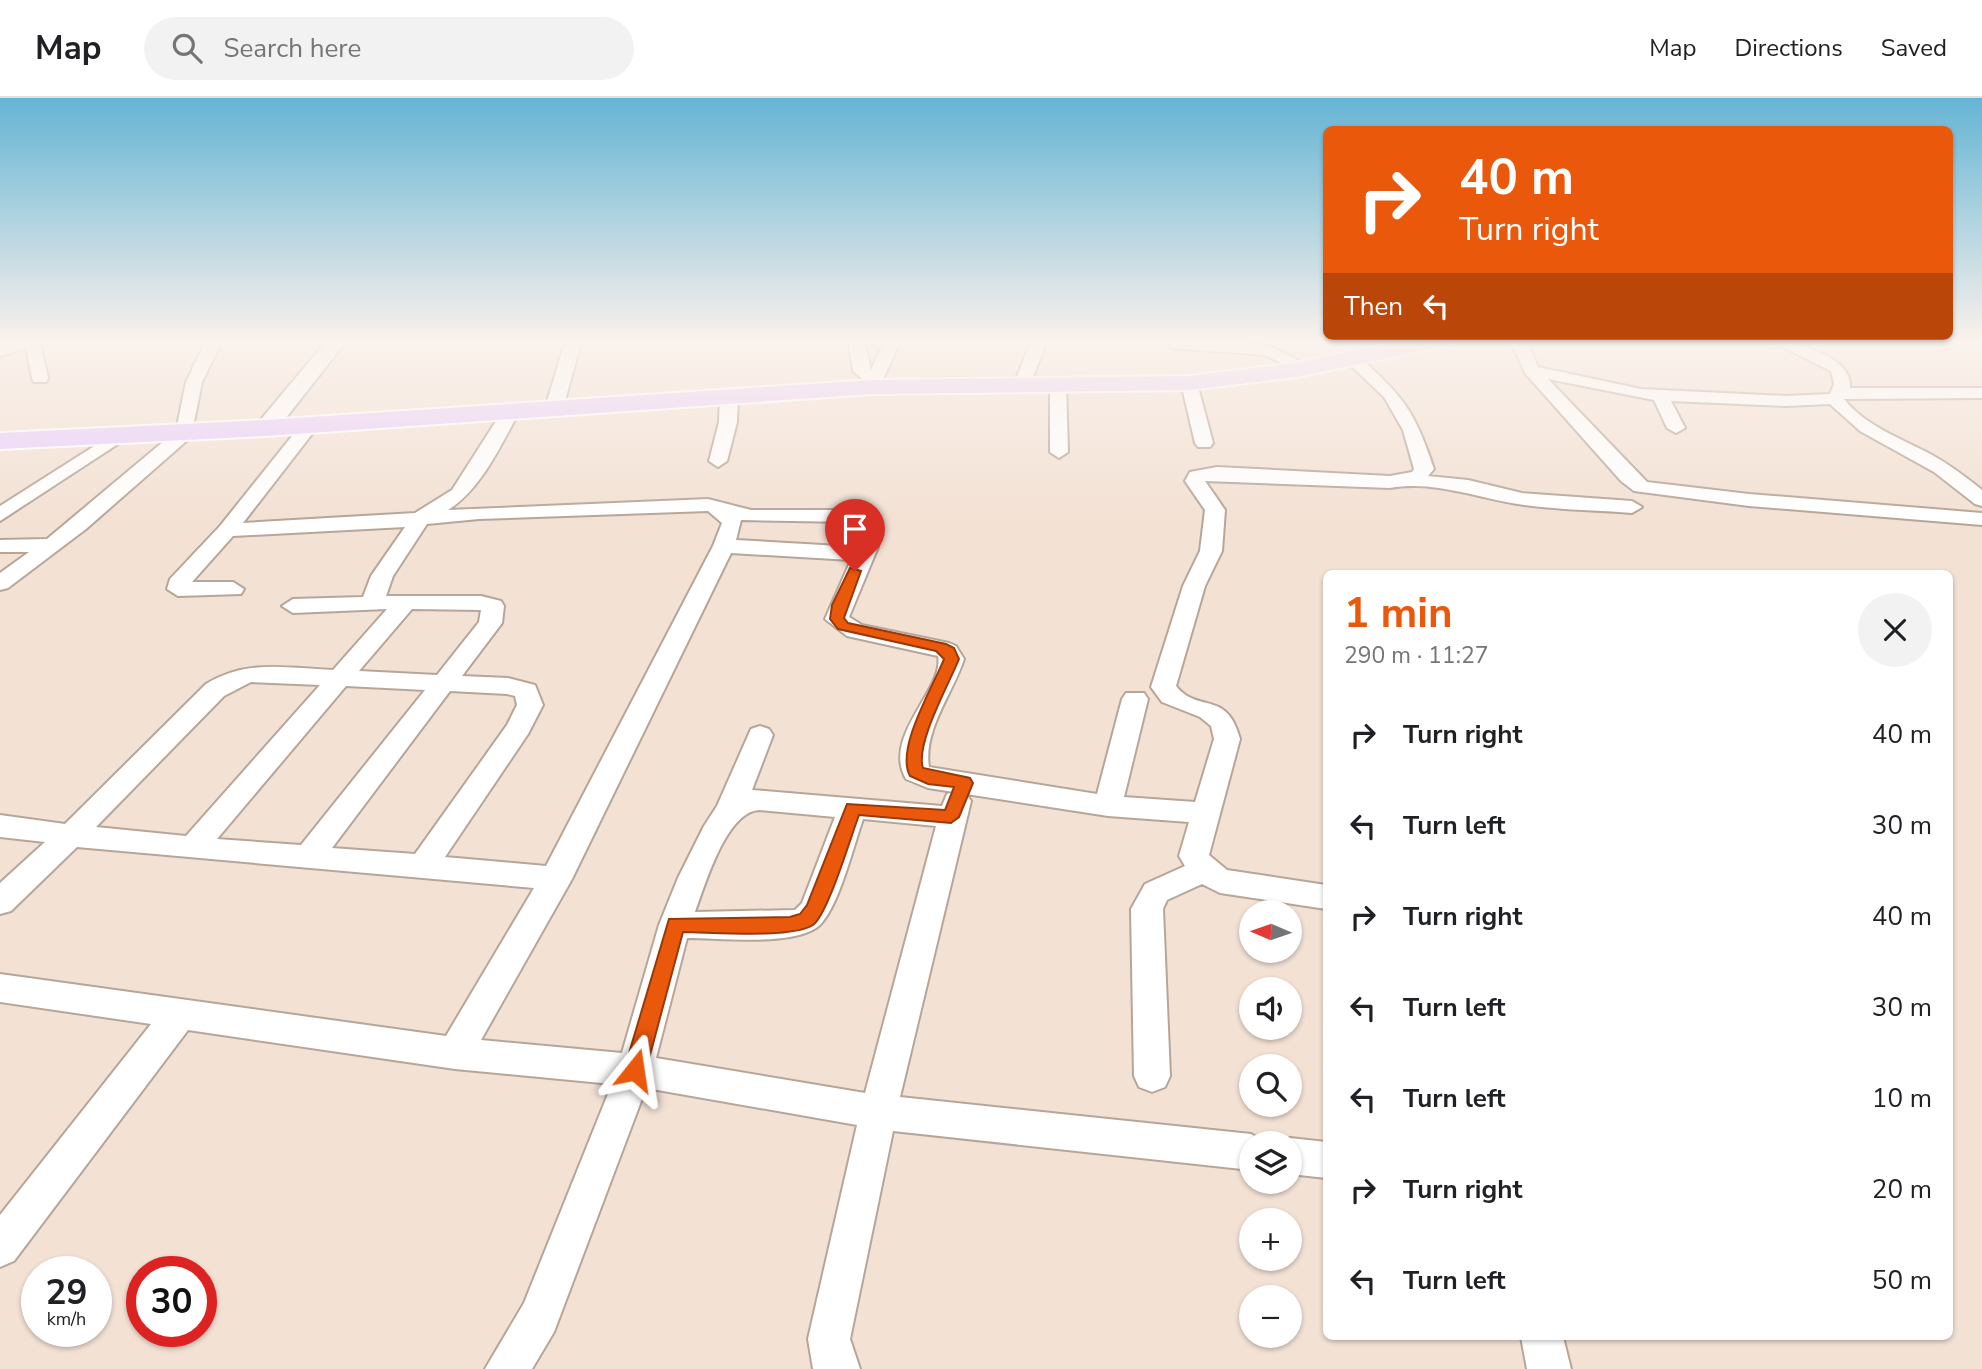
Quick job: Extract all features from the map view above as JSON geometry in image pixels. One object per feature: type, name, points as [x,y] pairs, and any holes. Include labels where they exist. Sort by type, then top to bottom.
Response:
[{"type":"highway","points":[[0,441],[266,428],[684,398]]},
{"type":"street","points":[[0,583],[53,545],[185,433],[191,398]]},
{"type":"street","points":[[266,428],[291,398]]},
{"type":"street","points":[[554,408],[557,398]]},
{"type":"street","points":[[718,461],[728,422],[729,398]]},
{"type":"street","points":[[1058,398],[1059,452]]},
{"type":"street","points":[[1193,398],[1204,443]]},
{"type":"street","points":[[1393,398],[1412,430],[1424,468],[1418,477],[1407,480]]},
{"type":"street","points":[[1557,398],[1628,477],[1641,487],[1749,500],[1982,519]]},
{"type":"street","points":[[1662,398],[1676,428]]},
{"type":"street","points":[[1730,398],[1786,401],[1813,398]]},
{"type":"street","points":[[1838,398],[1844,411],[1941,468],[1982,500]]},
{"type":"street","points":[[372,603],[382,576],[421,519],[459,494],[473,476],[511,411]]},
{"type":"street","points":[[233,589],[178,589],[178,584],[227,530],[310,425]]},
{"type":"street","points":[[0,515],[118,436]]},
{"type":"street","points":[[1323,897],[1220,881],[1204,870],[1194,856],[1227,739],[1226,726],[1212,712],[1180,702],[1168,695],[1163,687],[1194,586],[1211,551],[1214,510],[1195,481],[1197,476],[1217,473],[1312,480],[1407,480],[1468,486],[1537,501],[1632,507]]},
{"type":"street","points":[[227,530],[358,525],[502,512],[718,506],[734,513],[756,517],[863,517],[872,522],[863,554],[839,605],[837,619],[855,631],[948,651],[952,659],[917,742],[913,762],[916,772],[928,778],[1108,806],[1205,813]]},
{"type":"street","points":[[455,1054],[557,879],[664,670],[732,522],[718,506]]},
{"type":"street","points":[[0,546],[53,545]]},
{"type":"street","points":[[723,546],[863,554]]},
{"type":"street","points":[[192,848],[406,602]]},
{"type":"street","points":[[293,606],[406,602],[481,603],[494,606],[490,623],[310,855]]},
{"type":"street","points":[[0,902],[226,681],[251,674],[508,686],[526,691],[530,705],[519,728],[424,865]]},
{"type":"street","points":[[1108,806],[1135,699]]},
{"type":"street","points":[[507,1369],[539,1317],[635,1070],[675,925],[693,878],[718,826],[730,810],[760,735]]},
{"type":"street","points":[[838,1369],[832,1362],[829,1339],[878,1112],[931,909],[951,817],[964,783]]},
{"type":"street","points":[[730,810],[744,801],[760,800],[951,817]]},
{"type":"street","points":[[675,925],[791,925],[806,919],[815,909],[853,808]]},
{"type":"street","points":[[0,826],[192,848],[310,855],[557,879]]},
{"type":"street","points":[[1152,1076],[1147,909],[1156,891],[1204,870]]},
{"type":"street","points":[[0,988],[455,1054],[635,1070],[878,1112],[1239,1151]]},
{"type":"street","points":[[0,1247],[13,1212],[179,1015]]},
{"type":"street","points":[[1302,1157],[1323,1160]]},
{"type":"street","points":[[1543,1340],[1549,1369]]},
{"type":"route","points":[[635,1070],[675,925],[791,925],[806,919],[815,909],[853,808],[951,817],[964,783],[928,778],[916,772],[913,762],[917,742],[952,659],[948,651],[941,648],[855,631],[843,626],[837,619],[839,605],[855,571]]}]
